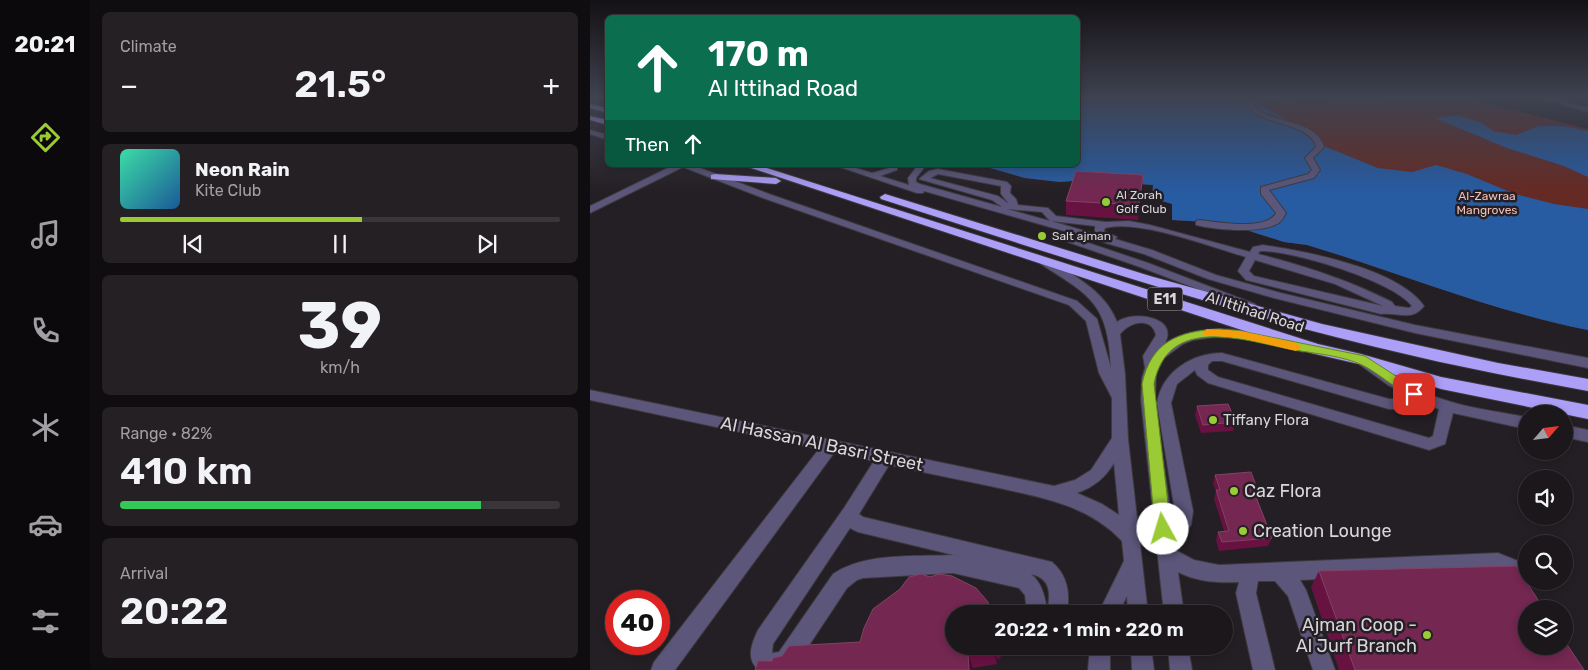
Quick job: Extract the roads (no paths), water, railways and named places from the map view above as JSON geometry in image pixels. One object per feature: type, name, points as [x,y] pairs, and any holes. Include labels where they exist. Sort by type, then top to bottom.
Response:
[{"type":"highway","name":"Al Ittihad Road","points":[[754,167],[1316,349],[1361,359],[1441,383],[1588,412]]},
{"type":"highway","name":"Al Ittihad Road","points":[[788,167],[1017,239],[1274,315],[1417,351],[1588,385]]},
{"type":"highway","points":[[716,177],[806,183]]},
{"type":"street","points":[[1199,223],[1256,226],[1272,224],[1278,221],[1281,213],[1265,194],[1264,189],[1311,176],[1316,170],[1309,158],[1320,146],[1320,142],[1316,137],[1302,129]]},
{"type":"street","points":[[590,132],[605,137]]},
{"type":"street","points":[[590,210],[676,167]]},
{"type":"street","points":[[690,167],[1073,303],[1091,318],[1106,373],[1118,396]]},
{"type":"street","points":[[845,167],[885,179],[966,208],[1045,210],[1049,217],[1057,220],[1103,224],[1117,223],[1148,228],[1310,272],[1349,286],[1388,304],[1390,308]]},
{"type":"street","points":[[874,176],[894,167]]},
{"type":"street","points":[[885,179],[895,167]]},
{"type":"street","points":[[920,167],[912,178],[914,184],[983,200],[995,198],[1004,186]]},
{"type":"street","points":[[1004,186],[982,180],[934,172],[923,179],[952,187],[1107,251],[1274,315]]},
{"type":"street","points":[[952,187],[955,175]]},
{"type":"street","points":[[952,187],[982,180]]},
{"type":"street","points":[[952,187],[982,180]]},
{"type":"street","points":[[1004,186],[1005,194],[1013,200],[1006,210]]},
{"type":"street","points":[[966,208],[983,200],[1004,186]]},
{"type":"street","points":[[995,198],[1006,210],[1148,252],[1212,276],[1288,298],[1414,330],[1588,363]]},
{"type":"street","points":[[1103,224],[1099,229],[1102,234],[1153,249]]},
{"type":"street","points":[[1263,248],[1294,253],[1336,264],[1392,286],[1412,297],[1418,306],[1412,312],[1390,308],[1381,310],[1250,278],[1243,271],[1252,256],[1257,249],[1263,248]]},
{"type":"street","points":[[1038,258],[1080,286],[1099,302],[1112,323],[1120,438],[1137,605]]},
{"type":"street","points":[[1114,334],[1120,325],[1128,320],[1143,320],[1157,326],[1161,332],[1161,339],[1152,351],[1150,361],[1148,400],[1173,605]]},
{"type":"street","points":[[1151,367],[1170,345],[1182,339],[1209,333],[1241,334],[1286,345],[1316,349]]},
{"type":"street","points":[[1165,552],[1182,525],[1184,511],[1164,403],[1165,393],[1174,377],[1204,359],[1222,357],[1389,404],[1413,405],[1428,400]]},
{"type":"street","points":[[1204,359],[1201,363],[1202,372],[1213,380],[1429,444],[1440,440],[1447,406]]},
{"type":"street","points":[[1361,359],[1402,387],[1428,400],[1518,421]]},
{"type":"street","name":"Al Hassan Al Basri Street","points":[[590,395],[1054,493],[1077,500],[1106,514],[1131,538]]},
{"type":"street","points":[[1573,433],[1588,436]]},
{"type":"street","name":"Al Hassan Al Basri Street","points":[[1054,493],[1074,489],[1091,480],[1104,468],[1120,438]]},
{"type":"street","points":[[662,670],[830,446]]},
{"type":"street","points":[[885,457],[850,513],[765,637],[759,652],[760,659],[764,664],[769,668],[780,664],[790,655],[840,581],[851,573],[863,568],[952,564],[1024,580],[1031,585],[1035,592],[1036,605]]},
{"type":"street","points":[[850,513],[851,518],[858,524],[1045,568],[1053,575],[1058,585],[1058,605]]},
{"type":"street","points":[[1165,552],[1184,566],[1205,573],[1498,562],[1518,572],[1533,593]]},
{"type":"street","points":[[1112,605],[1133,562]]},
{"type":"street","points":[[1279,571],[1296,590],[1324,670]]},
{"type":"street","points":[[1252,572],[1246,593],[1264,670]]},
{"type":"street","points":[[1099,670],[1100,655]]},
{"type":"street","points":[[1142,655],[1144,670]]},
{"type":"street","points":[[1179,655],[1181,670]]},
{"type":"water","name":"Al-Zawraa Mangroves","points":[[1080,129],[1300,129],[1314,142],[1378,168],[1412,172],[1436,165],[1467,174],[1515,194],[1554,204],[1588,209],[1588,330],[1516,313],[1307,245],[1284,242],[1224,223],[1172,220],[1172,204],[1152,198],[1153,185],[1084,180],[1060,182],[1025,178],[987,167],[1080,167]]},
{"type":"water","points":[[1462,129],[1491,129],[1516,135],[1531,129],[1588,131],[1588,177],[1564,166],[1507,148]]},
{"type":"place","name":"Al Zorah Golf Club","points":[[1106,202]]},
{"type":"place","name":"Salt ajman","points":[[1042,236]]},
{"type":"place","name":"Tiffany Flora","points":[[1213,420]]},
{"type":"place","name":"Caz Flora","points":[[1234,491]]},
{"type":"place","name":"Creation Lounge","points":[[1243,531]]},
{"type":"place","name":"Ajman Coop - Al Jurf Branch","points":[[1427,635]]}]
